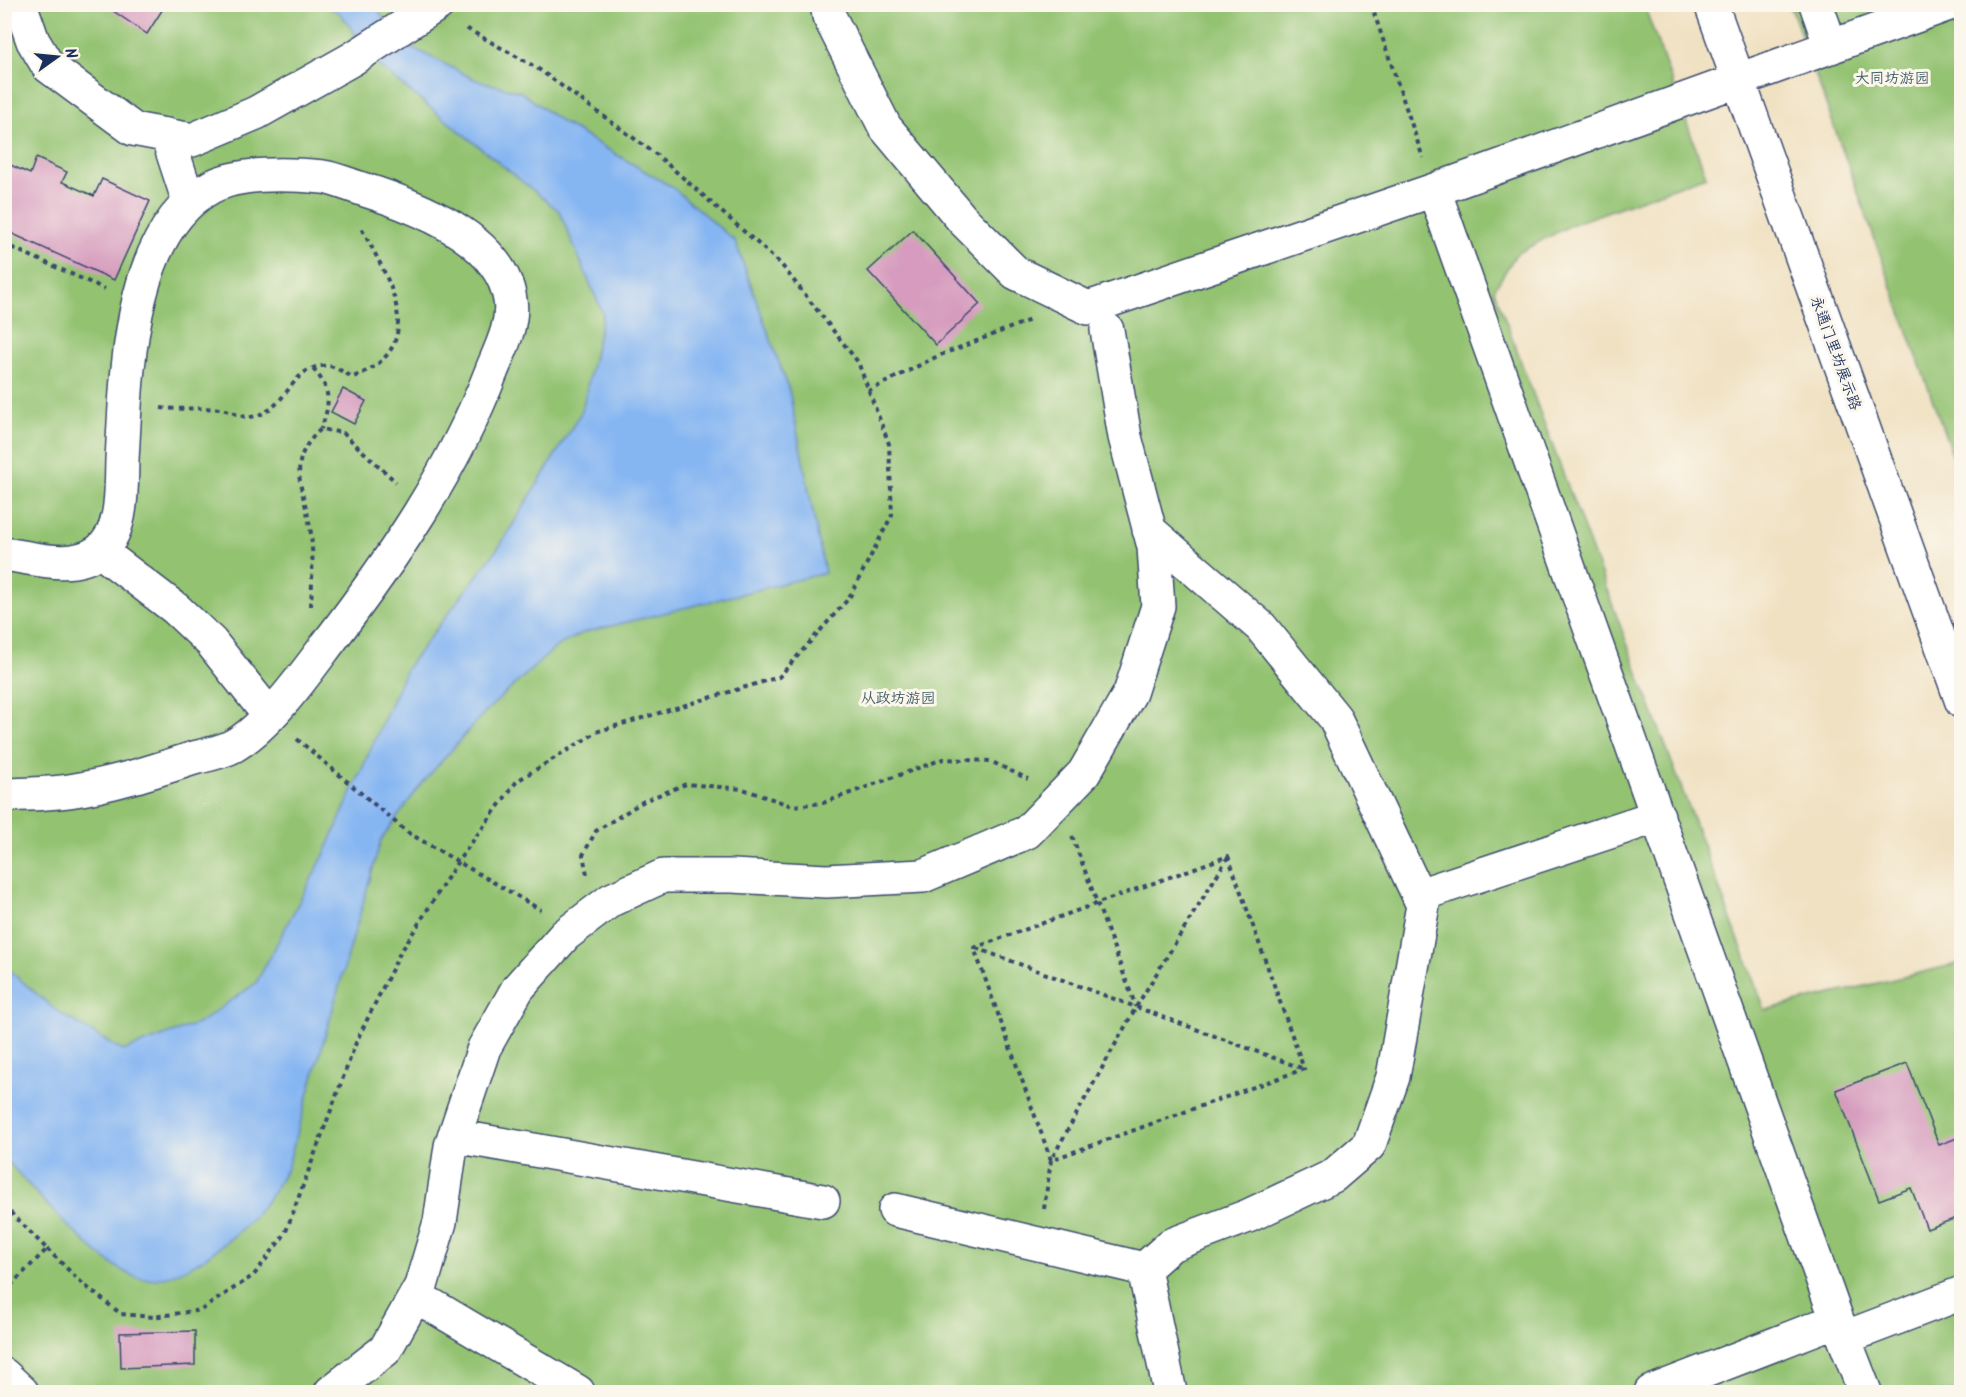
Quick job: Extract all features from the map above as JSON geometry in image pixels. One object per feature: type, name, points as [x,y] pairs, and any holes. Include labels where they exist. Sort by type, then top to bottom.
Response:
[{"type":"street","points":[[20,4],[33,40],[48,66],[133,129],[192,140],[246,118],[352,59],[430,11]]},
{"type":"street","points":[[331,1392],[386,1350],[416,1296],[440,1222],[454,1136],[484,1048],[518,988],[584,921],[611,900],[663,876],[732,876],[825,881],[923,876],[1028,832],[1084,773],[1130,693],[1158,606],[1154,547],[1090,314],[1016,273],[955,211],[885,127],[829,16],[827,4]]},
{"type":"street","name":"永通门里坊展示路","points":[[1711,4],[1962,702]]},
{"type":"street","points":[[1816,4],[1831,47]]},
{"type":"street","points":[[1090,314],[1135,292],[1434,190],[1949,4]]},
{"type":"street","points":[[167,135],[189,202]]},
{"type":"street","points":[[4,554],[69,563],[100,551],[116,526],[121,492],[127,372],[138,304],[158,245],[189,202],[215,184],[263,175],[327,177],[386,196],[442,220],[478,245],[498,270],[510,300],[507,332],[485,387],[445,474],[380,575],[321,653],[269,716],[233,746],[165,768],[71,791],[4,795]]},
{"type":"street","points":[[1434,190],[1865,1392]]},
{"type":"street","points":[[1144,1269],[1171,1245],[1248,1216],[1333,1176],[1369,1145],[1393,1077],[1423,905],[1335,718],[1261,627],[1149,530]]},
{"type":"street","points":[[100,551],[176,609],[211,642],[269,716]]},
{"type":"street","points":[[1419,895],[1658,816]]},
{"type":"street","points":[[454,1136],[823,1201]]},
{"type":"street","points":[[895,1209],[1144,1269]]},
{"type":"street","points":[[1144,1269],[1170,1392]]},
{"type":"street","points":[[1650,1392],[1841,1329],[1962,1293]]},
{"type":"street","points":[[416,1296],[578,1392]]},
{"type":"street","points":[[4,1375],[22,1392]]},
{"type":"path","points":[[1371,4],[1434,190]]},
{"type":"path","points":[[4,1206],[83,1284],[122,1314],[153,1317],[201,1311],[254,1275],[285,1234],[362,1029],[399,955],[458,861],[517,781],[599,731],[778,677],[849,598],[892,515],[889,444],[858,362],[780,263],[657,155],[537,68],[430,11]]},
{"type":"path","points":[[125,405],[188,410],[221,409],[249,417],[267,412],[281,402],[295,380],[307,369],[329,365],[353,377],[373,370],[392,350],[401,324],[385,270],[360,225]]},
{"type":"path","points":[[4,244],[138,304]]},
{"type":"path","points":[[868,391],[938,356],[1090,314]]},
{"type":"path","points":[[313,368],[325,380],[328,396],[327,412],[321,429],[304,449],[298,472],[311,528],[310,612],[321,653]]},
{"type":"path","points":[[321,429],[343,433],[424,505]]},
{"type":"path","points":[[269,716],[407,832],[458,861],[584,921],[583,855],[596,831],[644,801],[686,784],[743,789],[792,806],[823,803],[943,759],[990,761],[1027,778],[1056,803],[1098,903],[1136,1007]]},
{"type":"path","points":[[974,948],[1228,856]]},
{"type":"path","points":[[1039,1244],[1051,1160],[1136,1007],[1228,856]]},
{"type":"path","points":[[1228,856],[1304,1069]]},
{"type":"path","points":[[974,948],[1304,1069]]},
{"type":"path","points":[[974,948],[1051,1160]]},
{"type":"path","points":[[1051,1160],[1304,1069]]},
{"type":"path","points":[[4,1292],[47,1249]]},
{"type":"green space","name":"从政坊游园","points":[[5,5],[1644,5],[1706,176],[1573,224],[1516,254],[1494,290],[1765,1010],[1961,963],[1961,1392],[5,1392]]},
{"type":"green space","name":"大同坊游园","points":[[1790,5],[1961,5],[1961,479],[1808,54]]},
{"type":"water","points":[[324,5],[374,5],[403,43],[476,80],[521,92],[563,123],[672,187],[735,241],[789,390],[825,573],[583,633],[557,646],[484,713],[419,787],[381,840],[287,1169],[266,1203],[225,1243],[209,1255],[176,1273],[144,1279],[129,1274],[91,1247],[50,1208],[5,1158],[4,966],[58,1012],[123,1051],[199,1023],[256,983],[325,853],[406,669],[501,544],[582,411],[603,314],[559,211],[381,68],[340,13]]},
{"type":"building","points":[[103,4],[166,4],[147,34]]},
{"type":"building","points":[[36,158],[67,172],[62,182],[94,196],[102,179],[150,201],[114,280],[4,230],[4,162],[30,174]]},
{"type":"building","points":[[913,230],[980,304],[936,345],[868,271]]},
{"type":"building","points":[[343,389],[366,401],[354,424],[331,412]]},
{"type":"building","points":[[1907,1063],[1939,1145],[1962,1136],[1962,1216],[1927,1229],[1911,1188],[1879,1200],[1836,1090]]},
{"type":"building","points":[[195,1331],[195,1365],[121,1368],[120,1333]]}]
